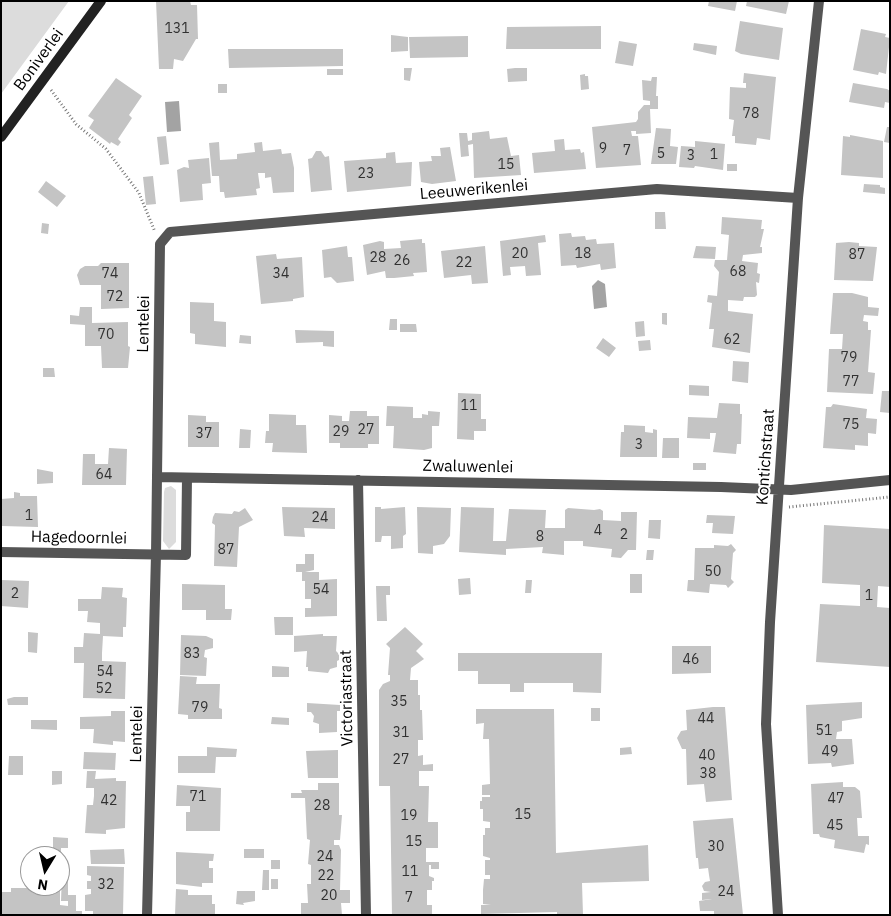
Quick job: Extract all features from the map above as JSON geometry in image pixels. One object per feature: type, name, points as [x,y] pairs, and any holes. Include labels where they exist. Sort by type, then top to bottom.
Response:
[{"type":"main road","name":"Boniverlei","points":[[1,137],[102,1]]},
{"type":"street","name":"Kontichstraat","points":[[778,915],[766,724],[798,198],[819,1]]},
{"type":"street","name":"Leeuwerikenlei","points":[[160,244],[170,232],[657,189],[798,198]]},
{"type":"street","name":"Lentelei","points":[[147,915],[156,554],[160,244]]},
{"type":"street","name":"Zwaluwenlei","points":[[157,477],[721,487],[779,490],[890,480]]},
{"type":"street","points":[[156,554],[186,555],[187,478]]},
{"type":"street","name":"Victoriastraat","points":[[358,480],[366,915]]},
{"type":"street","name":"Hagedoornlei","points":[[1,552],[156,554]]},
{"type":"path","points":[[43,80],[76,124],[106,149],[139,193],[160,244]]},
{"type":"path","points":[[789,517],[791,490]]},
{"type":"path","points":[[778,506],[790,507],[890,497]]},
{"type":"shaded area","points":[[1,1],[69,1],[1,94]]},
{"type":"shaded area","points":[[179,101],[181,131],[167,132],[165,102]]},
{"type":"shaded area","points":[[598,280],[605,284],[607,307],[594,309],[592,286]]},
{"type":"shaded area","points":[[171,486],[176,490],[176,542],[169,549],[163,541],[164,492],[165,488]]},
{"type":"building","points":[[156,1],[190,1],[191,5],[197,5],[198,39],[196,39],[183,61],[174,59],[173,69],[159,69]]},
{"type":"building","points":[[709,1],[737,1],[735,11],[708,6]]},
{"type":"building","points":[[747,1],[789,1],[786,14],[746,6]]},
{"type":"building","points":[[740,21],[783,28],[779,60],[741,54],[735,51]]},
{"type":"building","points":[[601,26],[601,49],[506,49],[507,27]]},
{"type":"building","points":[[861,29],[886,34],[885,37],[890,38],[886,74],[879,72],[878,75],[853,70]]},
{"type":"building","points":[[391,35],[408,37],[408,51],[391,52]]},
{"type":"building","points":[[468,36],[468,57],[410,58],[409,37]]},
{"type":"building","points":[[619,41],[637,44],[633,66],[615,63]]},
{"type":"building","points":[[694,43],[717,46],[716,55],[693,50]]},
{"type":"building","points":[[228,49],[343,49],[343,66],[229,68]]},
{"type":"building","points":[[404,68],[412,68],[410,81],[404,80]]},
{"type":"building","points":[[527,68],[527,81],[508,82],[507,69]]},
{"type":"building","points":[[327,69],[343,69],[343,75],[327,75]]},
{"type":"building","points":[[744,73],[776,77],[770,140],[757,138],[756,145],[735,143],[735,136],[732,136],[734,120],[729,119],[730,87],[746,88],[746,83],[743,83]]},
{"type":"building","points":[[585,74],[585,76],[588,76],[589,89],[581,90],[580,75]]},
{"type":"building","points":[[652,77],[657,77],[656,96],[658,96],[658,109],[650,109],[651,133],[636,134],[636,131],[631,131],[632,136],[638,136],[641,165],[596,168],[592,127],[636,122],[638,112],[644,105],[650,105],[650,101],[643,100],[642,80],[651,81]]},
{"type":"building","points":[[116,78],[142,96],[129,115],[132,118],[118,139],[121,142],[118,146],[111,142],[110,144],[89,128],[94,120],[88,116]]},
{"type":"building","points":[[853,83],[887,89],[890,91],[890,103],[885,102],[884,108],[849,102]]},
{"type":"building","points":[[218,84],[227,84],[227,93],[218,93]]},
{"type":"building","points":[[887,127],[890,127],[890,143],[884,142]]},
{"type":"building","points":[[656,128],[671,129],[670,146],[678,147],[676,164],[651,164]]},
{"type":"building","points":[[489,131],[490,139],[507,137],[511,156],[519,155],[521,175],[474,178],[473,144],[468,145],[469,156],[461,157],[459,133],[467,133],[468,141],[472,140],[472,133]]},
{"type":"building","points":[[850,135],[883,141],[883,178],[841,175],[843,136],[850,137]]},
{"type":"building","points":[[166,136],[169,164],[160,165],[157,137]]},
{"type":"building","points":[[564,139],[565,150],[580,149],[581,153],[584,152],[586,169],[534,173],[532,153],[555,151],[554,140]]},
{"type":"building","points":[[695,141],[725,144],[723,170],[695,166],[694,168],[679,167],[681,146],[695,147]]},
{"type":"building","points":[[219,142],[220,160],[237,159],[237,154],[255,152],[254,143],[262,142],[263,151],[281,149],[282,154],[291,153],[294,168],[294,192],[273,193],[271,177],[265,178],[265,173],[258,173],[260,188],[256,189],[257,195],[225,198],[224,192],[220,192],[219,176],[212,176],[209,143]]},
{"type":"building","points":[[450,147],[456,181],[432,184],[421,182],[419,162],[432,161],[431,156],[441,156],[440,148]]},
{"type":"building","points":[[316,151],[321,151],[325,157],[329,156],[332,190],[311,192],[308,159],[312,158]]},
{"type":"building","points":[[395,152],[396,163],[412,162],[411,186],[347,192],[344,161],[386,158],[386,153]]},
{"type":"building","points":[[209,158],[211,183],[202,184],[203,200],[180,202],[177,170],[184,167],[189,168],[188,160]]},
{"type":"building","points":[[727,164],[737,164],[737,171],[727,171]]},
{"type":"building","points":[[153,176],[156,204],[146,205],[143,177]]},
{"type":"building","points":[[46,181],[66,196],[57,207],[38,192]]},
{"type":"building","points":[[864,184],[880,185],[880,187],[885,188],[885,194],[863,192]]},
{"type":"building","points":[[655,212],[665,212],[666,229],[655,229]]},
{"type":"building","points":[[722,217],[762,220],[761,229],[764,229],[760,247],[762,247],[762,253],[743,255],[742,261],[758,263],[757,273],[760,274],[759,283],[756,282],[757,295],[755,297],[744,297],[743,301],[728,300],[728,311],[753,314],[750,353],[712,347],[714,329],[709,329],[712,303],[707,302],[708,295],[717,296],[719,272],[714,266],[715,260],[727,260],[729,235],[721,234]]},
{"type":"building","points":[[42,223],[49,224],[48,234],[41,233]]},
{"type":"building","points":[[571,233],[572,237],[585,236],[586,240],[596,239],[597,244],[614,243],[616,268],[601,270],[600,264],[577,268],[576,265],[561,266],[559,234]]},
{"type":"building","points":[[545,235],[546,242],[538,243],[541,275],[526,276],[525,266],[510,267],[511,275],[503,276],[500,241]]},
{"type":"building","points":[[422,239],[422,243],[425,243],[427,272],[413,273],[414,276],[394,278],[386,278],[385,271],[367,275],[363,245],[380,241],[384,242],[384,249],[401,248],[400,241]]},
{"type":"building","points":[[836,243],[859,243],[859,246],[877,247],[873,281],[834,280]]},
{"type":"building","points":[[347,246],[348,257],[352,257],[354,281],[337,283],[331,277],[324,278],[322,250]]},
{"type":"building","points":[[485,246],[488,283],[472,284],[471,275],[444,278],[441,251]]},
{"type":"building","points":[[696,246],[716,247],[715,259],[693,258]]},
{"type":"building","points":[[276,254],[277,259],[302,257],[304,297],[293,299],[293,301],[261,304],[256,256]]},
{"type":"building","points":[[101,263],[129,263],[129,308],[101,309],[101,285],[80,285],[77,275],[80,269],[85,266],[98,266]]},
{"type":"building","points":[[833,293],[852,293],[868,297],[868,307],[879,308],[878,316],[864,315],[863,321],[868,322],[868,330],[871,330],[868,372],[875,373],[873,394],[827,392],[829,349],[842,349],[843,334],[830,334]]},
{"type":"building","points":[[190,302],[214,303],[214,321],[226,322],[226,347],[195,344],[195,334],[190,333]]},
{"type":"building","points":[[80,307],[92,307],[92,323],[128,322],[128,346],[130,347],[128,368],[102,368],[101,346],[85,346],[85,325],[70,324],[70,315],[79,316]]},
{"type":"building","points":[[662,313],[667,313],[667,325],[662,324]]},
{"type":"building","points":[[390,319],[397,319],[397,330],[389,330]]},
{"type":"building","points":[[644,321],[645,336],[636,337],[635,322]]},
{"type":"building","points":[[400,324],[416,324],[417,332],[400,332]]},
{"type":"building","points":[[295,330],[334,331],[334,347],[323,346],[323,342],[296,343]]},
{"type":"building","points":[[240,335],[251,336],[251,344],[239,343]]},
{"type":"building","points":[[603,338],[616,348],[609,357],[596,348]]},
{"type":"building","points":[[650,340],[651,350],[639,351],[638,341]]},
{"type":"building","points":[[733,361],[749,362],[748,383],[732,381]]},
{"type":"building","points":[[43,368],[54,368],[55,377],[43,377]]},
{"type":"building","points":[[689,385],[709,386],[709,396],[689,395]]},
{"type":"building","points":[[882,391],[890,391],[890,413],[880,412]]},
{"type":"building","points":[[458,393],[481,394],[481,419],[486,419],[486,431],[474,431],[474,440],[457,439]]},
{"type":"building","points":[[719,403],[740,404],[740,414],[742,414],[741,444],[737,444],[736,454],[713,452],[716,433],[710,433],[710,439],[687,438],[688,417],[717,418]]},
{"type":"building","points":[[833,404],[867,409],[866,418],[877,419],[876,434],[868,433],[868,446],[855,445],[855,450],[823,448],[826,407],[831,407]]},
{"type":"building","points":[[387,406],[413,407],[413,418],[422,418],[422,414],[428,415],[428,411],[440,412],[439,426],[432,426],[432,448],[424,450],[393,448],[394,426],[386,426]]},
{"type":"building","points":[[350,411],[367,411],[367,416],[379,416],[379,444],[368,444],[368,448],[340,448],[340,443],[329,443],[329,415],[342,416],[342,421],[349,421]]},
{"type":"building","points":[[269,414],[296,415],[296,425],[306,425],[307,453],[272,452],[273,443],[265,443],[266,431],[269,431]]},
{"type":"building","points":[[188,415],[206,416],[206,422],[219,422],[219,447],[188,447]]},
{"type":"building","points":[[624,425],[645,426],[645,432],[653,433],[653,429],[657,430],[657,457],[620,457],[621,432],[624,432]]},
{"type":"building","points":[[240,429],[251,430],[250,448],[239,448]]},
{"type":"building","points":[[663,438],[679,438],[679,458],[662,458]]},
{"type":"building","points":[[109,448],[127,449],[126,485],[82,485],[83,454],[95,454],[95,464],[108,464]]},
{"type":"building","points":[[693,463],[706,463],[706,470],[693,470]]},
{"type":"building","points":[[37,469],[53,472],[53,483],[37,484]]},
{"type":"building","points":[[14,492],[20,493],[20,496],[37,496],[38,527],[2,526],[1,499],[14,498]]},
{"type":"building","points":[[282,507],[335,508],[335,529],[304,528],[305,537],[284,536]]},
{"type":"building","points":[[375,507],[381,507],[381,509],[405,507],[406,534],[403,536],[403,548],[391,549],[391,536],[382,536],[381,542],[375,542]]},
{"type":"building","points":[[417,507],[451,508],[450,536],[444,544],[433,546],[433,554],[418,553]]},
{"type":"building","points":[[461,507],[494,508],[493,541],[506,541],[509,509],[546,510],[545,528],[565,528],[565,510],[568,508],[600,509],[603,511],[603,520],[621,521],[621,512],[637,512],[636,550],[628,550],[621,558],[611,557],[612,549],[583,546],[583,541],[564,541],[564,555],[542,553],[543,547],[506,549],[506,555],[459,552]]},
{"type":"building","points":[[245,508],[253,520],[239,527],[237,567],[214,566],[215,525],[212,523],[215,513],[232,514],[234,511],[239,512]]},
{"type":"building","points":[[707,515],[735,516],[733,534],[712,533],[713,523],[706,523]]},
{"type":"building","points":[[649,520],[661,520],[660,539],[648,538]]},
{"type":"building","points":[[824,525],[890,529],[890,587],[878,586],[877,607],[890,608],[890,667],[816,662],[820,604],[860,606],[860,585],[822,583]]},
{"type":"building","points":[[731,544],[736,550],[733,553],[731,579],[734,582],[728,588],[726,585],[710,584],[709,593],[687,591],[688,580],[694,580],[695,548],[714,548],[714,545],[728,546]]},
{"type":"building","points":[[647,550],[654,550],[653,560],[646,560]]},
{"type":"building","points":[[305,554],[314,554],[314,570],[305,572],[319,572],[319,580],[337,579],[337,616],[305,617],[305,608],[311,608],[311,599],[305,599],[305,581],[302,581],[302,572],[296,572],[296,564],[305,564]]},
{"type":"building","points":[[630,574],[642,574],[642,593],[630,593]]},
{"type":"building","points":[[470,578],[471,594],[459,595],[458,579]]},
{"type":"building","points":[[1,580],[29,581],[28,608],[1,606]]},
{"type":"building","points":[[526,580],[532,580],[531,593],[525,593]]},
{"type":"building","points":[[182,584],[225,585],[225,609],[232,609],[231,620],[206,620],[206,610],[182,610]]},
{"type":"building","points":[[376,586],[390,586],[390,595],[386,595],[387,621],[377,621]]},
{"type":"building","points":[[102,587],[123,588],[122,597],[127,598],[126,627],[123,627],[123,637],[103,636],[102,653],[102,661],[126,662],[125,699],[83,698],[84,663],[74,663],[74,647],[83,647],[84,633],[100,634],[100,623],[87,622],[88,611],[78,611],[78,599],[101,599]]},
{"type":"building","points":[[274,617],[293,617],[293,635],[275,635]]},
{"type":"building","points":[[405,627],[423,644],[416,651],[424,659],[411,668],[410,680],[418,680],[420,710],[422,710],[423,740],[418,740],[418,756],[423,755],[423,765],[433,764],[433,771],[419,771],[419,786],[429,786],[428,822],[438,822],[438,848],[426,848],[426,862],[439,862],[439,869],[431,869],[431,865],[429,865],[429,876],[434,878],[434,881],[432,881],[432,890],[427,890],[427,905],[432,905],[432,915],[392,915],[390,786],[379,786],[379,690],[383,684],[390,681],[390,675],[388,675],[390,648],[386,644]]},
{"type":"building","points":[[28,632],[38,633],[37,653],[28,652]]},
{"type":"building","points":[[323,634],[323,636],[337,636],[336,651],[339,654],[339,660],[337,661],[337,667],[330,669],[328,673],[308,671],[308,667],[306,667],[307,651],[294,652],[294,636]]},
{"type":"building","points":[[181,635],[206,636],[213,639],[213,648],[205,650],[204,657],[207,658],[206,676],[180,675]]},
{"type":"building","points":[[672,646],[711,646],[711,673],[672,674]]},
{"type":"building","points":[[458,653],[602,653],[601,693],[573,692],[573,683],[524,683],[524,692],[510,692],[510,684],[478,684],[478,671],[458,671]]},
{"type":"building","points":[[272,666],[289,667],[289,677],[272,677]]},
{"type":"building","points":[[180,676],[197,677],[196,684],[220,684],[219,708],[222,709],[222,719],[188,719],[188,715],[178,714]]},
{"type":"building","points":[[28,697],[28,705],[8,705],[7,699]]},
{"type":"building","points":[[862,702],[862,718],[842,721],[842,731],[837,732],[836,739],[852,739],[854,764],[832,767],[831,763],[808,764],[806,705]]},
{"type":"building","points":[[307,703],[340,705],[340,711],[337,711],[337,732],[319,733],[319,724],[313,722],[314,716],[311,712],[307,712]]},
{"type":"building","points":[[725,707],[732,800],[706,802],[704,784],[687,785],[686,749],[682,749],[677,738],[681,731],[687,730],[686,710]]},
{"type":"building","points":[[591,708],[600,708],[600,721],[591,721]]},
{"type":"building","points":[[476,709],[554,709],[556,853],[648,845],[649,881],[582,883],[583,915],[557,915],[557,912],[481,914],[481,905],[491,905],[483,904],[484,879],[490,879],[490,875],[485,875],[485,860],[490,860],[490,858],[483,856],[483,835],[485,835],[485,828],[490,828],[490,822],[483,821],[483,809],[480,809],[482,797],[490,797],[490,795],[482,795],[482,785],[490,784],[489,739],[483,739],[484,723],[476,724]]},
{"type":"building","points":[[111,711],[125,711],[125,742],[113,741],[113,745],[93,743],[94,729],[80,729],[80,717],[111,716]]},
{"type":"building","points":[[272,717],[289,718],[289,725],[271,724]]},
{"type":"building","points":[[31,720],[57,720],[57,730],[31,729]]},
{"type":"building","points":[[207,747],[237,749],[236,757],[216,757],[215,773],[178,773],[178,756],[207,756]]},
{"type":"building","points":[[631,747],[632,754],[620,755],[620,748]]},
{"type":"building","points":[[338,750],[338,778],[308,778],[306,751]]},
{"type":"building","points":[[84,752],[116,753],[115,770],[83,769]]},
{"type":"building","points":[[9,756],[23,756],[23,775],[8,775]]},
{"type":"building","points":[[52,771],[62,771],[62,784],[52,785]]},
{"type":"building","points":[[87,771],[96,771],[95,779],[116,778],[116,781],[126,781],[125,828],[106,830],[106,834],[85,833],[87,805],[93,805],[94,796],[94,788],[86,788]]},
{"type":"building","points":[[843,782],[843,787],[855,787],[860,791],[862,818],[857,818],[858,836],[869,836],[869,845],[866,844],[864,853],[834,848],[835,840],[820,837],[819,834],[813,834],[811,784]]},
{"type":"building","points":[[318,783],[339,783],[339,815],[342,815],[340,840],[334,840],[334,845],[339,845],[341,850],[340,890],[350,890],[350,903],[341,903],[342,915],[301,915],[301,903],[308,903],[307,884],[311,884],[311,865],[308,864],[310,840],[307,839],[305,798],[291,798],[291,793],[302,793],[301,790],[318,790]]},
{"type":"building","points":[[177,785],[221,788],[220,831],[186,831],[186,812],[190,812],[190,806],[176,806]]},
{"type":"building","points":[[733,818],[743,915],[714,915],[714,911],[700,911],[699,901],[712,899],[702,900],[702,893],[711,892],[704,891],[702,886],[705,882],[710,881],[708,868],[699,869],[698,858],[696,858],[693,821]]},
{"type":"building","points":[[53,837],[68,838],[68,846],[53,846]]},
{"type":"building","points":[[124,849],[125,864],[91,864],[90,850]]},
{"type":"building","points":[[244,849],[264,849],[264,858],[244,858]]},
{"type":"building","points":[[176,852],[214,854],[213,861],[209,861],[209,868],[213,868],[213,883],[202,883],[202,887],[176,884]]},
{"type":"building","points":[[271,860],[280,860],[280,869],[271,869]]},
{"type":"building","points":[[87,866],[124,867],[123,915],[93,915],[93,911],[85,911],[85,895],[91,894],[91,889],[87,889],[87,881],[91,881],[91,876],[87,875]]},
{"type":"building","points":[[263,870],[269,870],[269,890],[262,890]]},
{"type":"building","points":[[271,879],[278,879],[278,889],[271,889]]},
{"type":"building","points":[[11,888],[20,888],[20,896],[60,896],[60,905],[68,906],[68,901],[61,901],[61,896],[76,895],[76,911],[82,911],[82,915],[1,915],[1,892],[11,892]]},
{"type":"building","points":[[176,889],[188,890],[188,895],[212,895],[212,904],[215,904],[215,915],[175,915]]},
{"type":"building","points":[[237,891],[255,891],[255,901],[243,903],[244,905],[236,904]]}]
